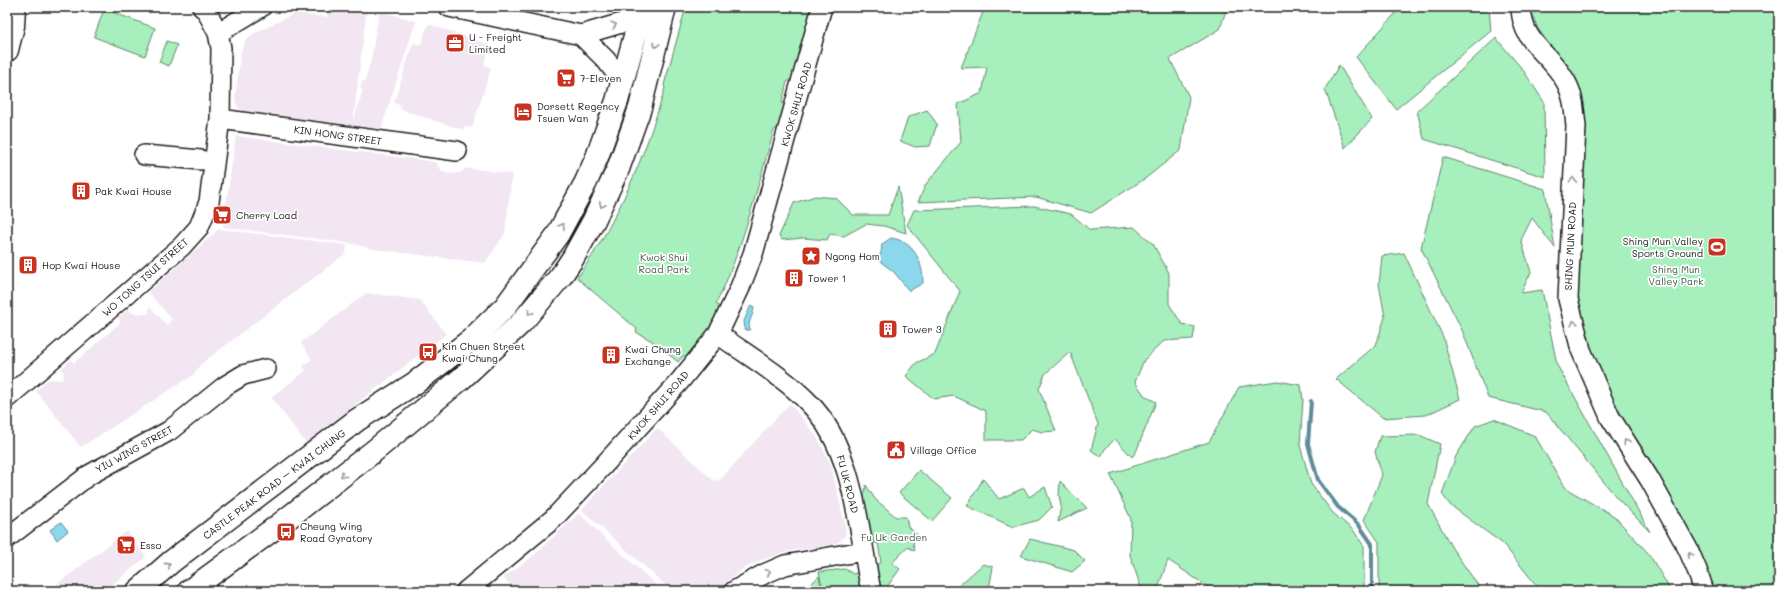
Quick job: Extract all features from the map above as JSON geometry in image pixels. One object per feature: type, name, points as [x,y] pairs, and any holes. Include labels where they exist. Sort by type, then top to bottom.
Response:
[{"type":"main road","points":[[7,50],[14,16],[26,7]]},
{"type":"main road","name":"CASTLE PEAK ROAD – KWAI CHUNG","points":[[138,591],[171,562],[357,420],[415,383],[471,340],[505,307],[558,234],[586,182],[597,157],[622,80],[643,7]]},
{"type":"main road","name":"CASTLE PEAK ROAD – KWAI CHUNG","points":[[189,591],[279,525],[374,451],[475,367],[521,323],[561,276],[573,258],[597,214],[618,169],[640,108],[665,7]]},
{"type":"main road","name":"CASTLE PEAK ROAD – KWAI CHUNG","points":[[159,591],[240,529],[359,433],[398,401],[415,383]]},
{"type":"main road","name":"CASTLE PEAK ROAD – KWAI CHUNG","points":[[171,591],[240,529],[364,441],[424,409]]},
{"type":"street","points":[[218,33],[261,7]]},
{"type":"street","points":[[449,7],[581,34],[625,22],[643,7]]},
{"type":"street","name":"KWOK SHUI ROAD","points":[[466,591],[553,519],[646,419],[718,334],[739,290],[753,254],[822,7]]},
{"type":"street","name":"SHING MUN ROAD","points":[[1521,7],[1521,19],[1529,38],[1559,71],[1566,82],[1574,101],[1576,126],[1568,299],[1581,350],[1610,417],[1650,480],[1688,549],[1704,591]]},
{"type":"street","name":"WO TONG TSUI STREET","points":[[7,398],[182,246],[199,227],[209,202],[220,119],[222,58],[218,33],[207,8]]},
{"type":"street","points":[[581,34],[606,60],[622,80]]},
{"type":"street","name":"KIN HONG STREET","points":[[220,119],[457,151]]},
{"type":"street","points":[[144,155],[201,160]]},
{"type":"street","name":"FU UK ROAD","points":[[718,334],[794,389],[810,404],[823,420],[843,458],[849,480],[871,591]]},
{"type":"street","name":"YIU WING STREET","points":[[7,538],[89,475],[169,431],[225,386],[242,375],[266,369]]},
{"type":"street","points":[[734,591],[764,574],[785,565],[863,551]]},
{"type":"shaded area","points":[[312,7],[313,12],[307,12],[306,15],[327,17],[329,7],[367,7],[353,122],[363,90],[360,89],[362,81],[365,82],[372,55],[380,11],[416,21],[381,129],[243,111],[237,106],[235,99],[241,51],[246,39],[253,34],[302,10]]},
{"type":"shaded area","points":[[571,7],[617,7],[605,11],[604,14]]},
{"type":"shaded area","points":[[428,24],[490,45],[484,65],[491,68],[472,128],[464,126],[463,130],[400,109],[401,105],[394,103],[413,43],[421,45]]},
{"type":"shaded area","points":[[236,136],[436,162],[441,170],[449,174],[460,173],[467,168],[512,174],[505,234],[485,263],[373,249],[349,243],[223,227]]},
{"type":"shaded area","points":[[219,229],[347,245],[346,253],[201,364],[193,375],[81,447],[36,391],[49,379],[63,380],[64,372],[61,369],[71,360],[74,363],[121,322],[118,318],[129,309],[132,313],[149,314],[149,306],[167,325],[172,319],[148,292]]},
{"type":"shaded area","points":[[366,293],[420,300],[446,334],[306,443],[271,397],[306,371],[303,366],[312,359],[301,343]]},
{"type":"shaded area","points":[[790,403],[817,437],[831,465],[846,530],[845,536],[833,545],[790,551],[761,560],[743,569],[715,591],[672,591],[582,510],[657,428],[714,481],[717,479],[719,481]]},
{"type":"shaded area","points":[[579,513],[663,591],[508,591],[512,586],[503,578],[532,557]]},
{"type":"shaded area","name":"Esso","points":[[127,531],[146,557],[104,591],[48,591]]},
{"type":"green space","name":"Kwok Shui Road Park","points":[[686,7],[815,7],[796,76],[787,82],[782,103],[791,108],[787,124],[774,130],[742,240],[726,283],[716,304],[723,309],[689,358],[683,356],[678,362],[652,341],[636,332],[637,329],[577,278],[592,256],[618,211],[639,163],[649,138],[665,88],[664,85]]},
{"type":"green space","points":[[985,7],[1227,7],[1220,29],[1170,59],[1189,97],[1181,150],[1146,178],[1091,213],[1036,197],[918,202],[926,184],[961,142],[958,104],[982,93],[987,67],[961,68]]},
{"type":"green space","points":[[1396,7],[1489,7],[1491,31],[1396,109],[1356,57],[1395,14]]},
{"type":"green space","name":"Shing Mun Valley Park","points":[[1530,7],[1779,7],[1779,591],[1708,591],[1588,348],[1574,281],[1564,67],[1537,27]]},
{"type":"green space","points":[[104,9],[155,28],[145,56],[94,37]]},
{"type":"green space","points":[[1496,38],[1523,70],[1544,102],[1545,177],[1424,139],[1417,111]]},
{"type":"green space","points":[[167,41],[177,45],[169,66],[159,62]]},
{"type":"green space","points":[[1339,65],[1372,119],[1345,148],[1325,89]]},
{"type":"green space","points":[[927,110],[937,124],[930,146],[915,147],[900,141],[908,117]]},
{"type":"green space","points":[[1443,157],[1545,189],[1555,248],[1532,218],[1521,240],[1531,272],[1521,293],[1542,290],[1557,365],[1650,532],[1617,498],[1546,412],[1488,398],[1462,330],[1421,248]]},
{"type":"green space","points":[[898,187],[906,233],[884,226],[866,224],[844,236],[830,234],[827,240],[803,238],[782,240],[779,236],[794,203],[815,196],[836,198],[853,215],[888,215]]},
{"type":"green space","points":[[1034,206],[1071,214],[1090,230],[1134,227],[1153,244],[1169,273],[1169,304],[1182,324],[1195,327],[1193,339],[1164,341],[1144,360],[1135,382],[1145,396],[1156,402],[1136,452],[1132,457],[1115,439],[1105,449],[1101,457],[1091,450],[1098,424],[1070,352],[1045,374],[1039,389],[1056,431],[1042,432],[1032,429],[1021,440],[986,440],[986,411],[954,396],[934,399],[906,376],[916,363],[935,354],[960,291],[907,225],[914,210]]},
{"type":"green space","points":[[1404,253],[1443,337],[1460,399],[1426,415],[1383,418],[1336,379],[1376,345],[1385,317],[1379,284],[1382,256]]},
{"type":"green space","points":[[1277,381],[1301,385],[1303,400],[1300,445],[1311,484],[1333,513],[1353,530],[1364,546],[1364,591],[1214,591],[1168,560],[1157,591],[1142,591],[1130,555],[1131,519],[1110,474],[1209,442],[1239,387]]},
{"type":"green space","points":[[1494,419],[1535,436],[1565,488],[1614,516],[1649,554],[1671,591],[1541,591],[1503,544],[1450,505],[1442,494],[1456,456],[1475,426]]},
{"type":"green space","points":[[1419,435],[1440,444],[1428,504],[1452,548],[1482,591],[1379,591],[1379,542],[1364,520],[1382,475],[1375,452],[1380,436]]},
{"type":"green space","points":[[919,470],[952,498],[932,521],[899,493]]},
{"type":"green space","points":[[983,479],[999,499],[1024,488],[1029,497],[1045,487],[1052,507],[1039,520],[1013,527],[967,506]]},
{"type":"green space","points":[[1060,481],[1087,508],[1058,522],[1061,506],[1059,495]]},
{"type":"green space","name":"Fu Uk Garden","points":[[866,485],[875,499],[896,517],[906,517],[908,527],[919,536],[913,543],[915,551],[908,547],[892,563],[900,569],[884,591],[878,591],[872,569],[881,562],[878,543],[869,543],[862,506]]},
{"type":"green space","points":[[1030,539],[1074,550],[1085,561],[1072,572],[1021,556]]},
{"type":"green space","points":[[983,564],[993,567],[989,589],[990,591],[957,591],[955,589]]},
{"type":"green space","points":[[845,569],[853,574],[862,571],[859,591],[823,591],[819,572]]},
{"type":"green space","points":[[819,576],[822,591],[804,591]]},
{"type":"water","points":[[891,238],[906,243],[916,254],[919,260],[923,275],[923,283],[909,291],[894,272],[877,259],[881,253],[882,244]]},
{"type":"water","points":[[751,305],[754,307],[749,323],[750,330],[745,330],[744,321]]},
{"type":"water","points":[[61,522],[68,531],[57,540],[50,530]]},
{"type":"waterway","points":[[1311,401],[1308,444],[1318,480],[1338,507],[1359,525],[1372,544],[1372,591]]},
{"type":"place","name":"U - Freight Limited","points":[[455,43]]},
{"type":"place","name":"7-Eleven","points":[[566,78]]},
{"type":"place","name":"Dorsett Regency Tsuen Wan","points":[[523,112]]},
{"type":"place","name":"Pak Kwai House","points":[[81,191]]},
{"type":"place","name":"Cherry Load","points":[[222,215]]},
{"type":"place","name":"Shing Mun Valley Sports Ground","points":[[1717,247]]},
{"type":"place","name":"Ngong Hom","points":[[811,256]]},
{"type":"place","name":"Hop Kwai House","points":[[28,265]]},
{"type":"place","name":"Tower 1","points":[[794,278]]},
{"type":"place","name":"Tower 3","points":[[888,329]]},
{"type":"place","name":"Kin Chuen Street Kwai Chung","points":[[428,352]]},
{"type":"place","name":"Kwai Chung Exchange","points":[[611,355]]},
{"type":"place","name":"Village Office","points":[[896,450]]},
{"type":"place","name":"Cheung Wing Road Gyratory","points":[[286,532]]},
{"type":"place","name":"Esso","points":[[126,545]]}]
